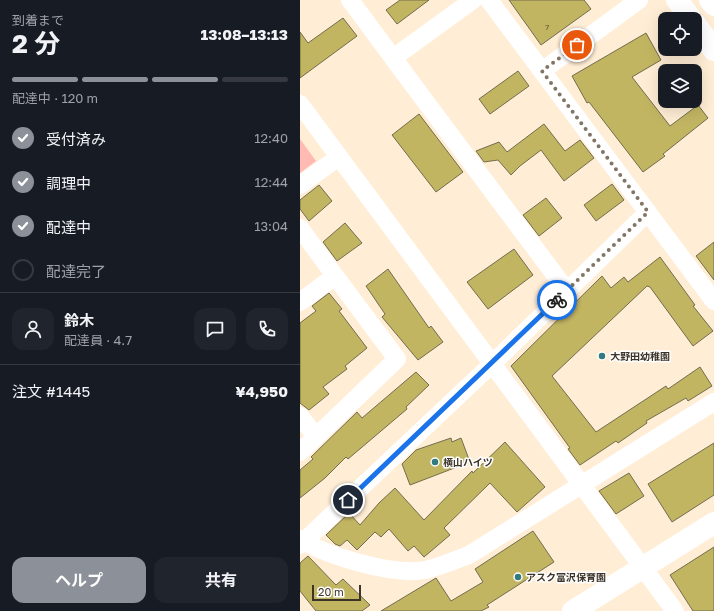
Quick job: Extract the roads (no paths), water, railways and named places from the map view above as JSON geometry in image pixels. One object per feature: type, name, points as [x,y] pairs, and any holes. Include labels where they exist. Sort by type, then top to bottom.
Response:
[{"type":"street","points":[[350,0],[567,291]]},
{"type":"street","points":[[393,58],[473,0]]},
{"type":"street","points":[[489,0],[714,301]]},
{"type":"street","points":[[542,71],[640,0]]},
{"type":"street","points":[[677,0],[686,12]]},
{"type":"street","points":[[710,0],[714,5]]},
{"type":"street","points":[[702,34],[714,50]]},
{"type":"street","points":[[300,104],[581,485],[676,611]]},
{"type":"street","points":[[300,185],[339,156]]},
{"type":"street","points":[[648,212],[492,364],[301,542],[353,562],[386,569],[424,570],[469,555],[714,402]]},
{"type":"street","points":[[300,228],[397,359],[300,452]]},
{"type":"street","points":[[300,302],[335,276]]},
{"type":"street","points":[[300,416],[316,437]]},
{"type":"street","points":[[573,611],[714,523]]},
{"type":"place","name":"大野田幼稚園","points":[[602,356]]},
{"type":"place","name":"横山ハイツ","points":[[435,462]]},
{"type":"place","name":"アスク富沢保育園","points":[[518,577]]}]
